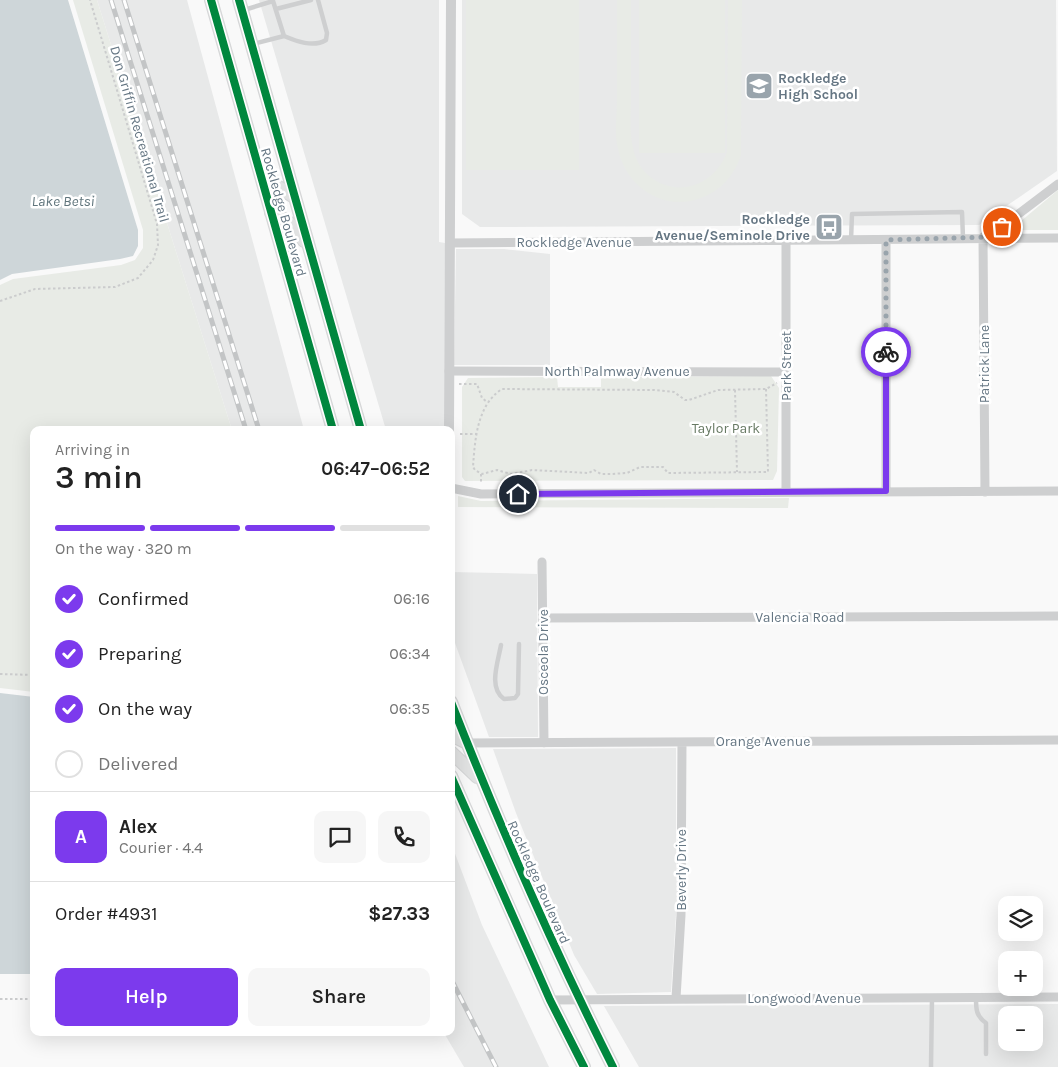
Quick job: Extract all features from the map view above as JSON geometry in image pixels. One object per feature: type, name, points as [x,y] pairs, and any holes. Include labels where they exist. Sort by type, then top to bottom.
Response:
[{"type":"main road","name":"Rockledge Boulevard","points":[[211,0],[332,426]]},
{"type":"main road","name":"Rockledge Boulevard","points":[[240,5],[360,426]]},
{"type":"main road","points":[[254,154],[278,186],[294,198]]},
{"type":"main road","points":[[271,213],[280,215],[290,223],[308,247]]},
{"type":"main road","name":"Rockledge Boulevard","points":[[455,712],[520,872],[613,1067]]},
{"type":"main road","points":[[455,737],[467,743]]},
{"type":"main road","points":[[455,755],[464,762],[484,785]]},
{"type":"main road","points":[[455,785],[550,1000],[584,1067]]},
{"type":"street","points":[[449,426],[451,0]]},
{"type":"street","points":[[986,237],[1058,184]]},
{"type":"street","name":"Rockledge Avenue","points":[[450,243],[886,240],[986,237],[1058,238]]},
{"type":"street","name":"Patrick Lane","points":[[984,492],[986,237]]},
{"type":"street","points":[[886,240],[886,491]]},
{"type":"street","name":"Park Street","points":[[786,241],[786,492]]},
{"type":"street","name":"North Palmway Avenue","points":[[449,371],[786,372]]},
{"type":"street","points":[[455,489],[481,494],[1058,491]]},
{"type":"street","name":"Osceola Drive","points":[[542,562],[544,743]]},
{"type":"street","name":"Valencia Road","points":[[543,618],[1058,616]]},
{"type":"street","name":"Orange Avenue","points":[[467,743],[1058,740]]},
{"type":"street","name":"Beverly Drive","points":[[676,998],[682,915],[682,742]]},
{"type":"street","name":"Longwood Avenue","points":[[550,1000],[1058,997]]},
{"type":"lane","points":[[240,5],[274,0],[284,36]]},
{"type":"lane","points":[[276,9],[311,0]]},
{"type":"lane","points":[[252,45],[284,36],[304,43],[321,43],[326,40],[318,0]]},
{"type":"lane","points":[[851,240],[852,214],[962,212],[963,238]]},
{"type":"lane","points":[[501,645],[495,681],[496,690],[504,699],[515,698],[518,694],[519,644]]},
{"type":"lane","points":[[931,1067],[932,998]]},
{"type":"lane","points":[[976,998],[976,1010],[980,1018],[986,1023],[986,1054]]},
{"type":"path","points":[[766,389],[768,472],[668,473],[663,467],[640,467],[627,473],[612,474],[601,474],[594,470],[589,473],[532,470],[512,474],[497,470],[482,474],[475,470],[476,434],[487,402],[502,389],[668,391],[674,392],[685,400],[689,400],[718,390],[766,389],[777,382]]},
{"type":"path","points":[[459,384],[477,384],[482,398],[487,402]]},
{"type":"path","points":[[735,390],[737,472]]},
{"type":"path","points":[[460,434],[476,434]]},
{"type":"path","points":[[0,674],[30,675]]},
{"type":"path","points":[[0,999],[30,999]]},
{"type":"shaded area","points":[[97,0],[187,0],[303,426],[231,426]]},
{"type":"shaded area","points":[[259,0],[439,0],[439,242],[445,243],[444,426],[385,426]]},
{"type":"shaded area","name":"Rockledge High School","points":[[462,0],[1056,0],[1057,171],[979,225],[480,227],[462,214]]},
{"type":"shaded area","points":[[456,249],[504,249],[550,254],[550,365],[454,365]]},
{"type":"shaded area","points":[[455,572],[537,574],[538,737],[489,737],[455,643]]},
{"type":"shaded area","points":[[676,748],[676,915],[671,992],[597,994],[574,955],[516,813],[493,749]]},
{"type":"shaded area","points":[[455,854],[482,925],[549,1067],[464,1067],[446,1036],[455,1036]]},
{"type":"shaded area","points":[[1058,1004],[1058,1067],[639,1067],[604,1006]]},
{"type":"green space","points":[[73,0],[97,0],[231,426],[30,426],[30,692],[0,688],[0,285],[13,279],[121,265],[135,260],[143,248],[143,230]]},
{"type":"green space","points":[[466,0],[579,0],[579,170],[466,170]]},
{"type":"green space","points":[[617,0],[631,0],[631,139],[634,152],[641,168],[654,179],[669,186],[686,187],[700,183],[711,175],[720,165],[727,152],[728,0],[742,0],[741,155],[738,164],[728,179],[715,191],[699,199],[677,202],[654,196],[635,182],[627,172],[622,161],[618,149],[616,130]]},
{"type":"green space","points":[[639,0],[725,0],[725,153],[639,153]]},
{"type":"green space","points":[[1058,190],[1058,230],[1015,230],[1015,226]]},
{"type":"green space","name":"Taylor Park","points":[[771,376],[779,388],[777,471],[773,480],[465,481],[462,477],[462,387],[468,378],[557,377],[558,387],[601,387],[601,377]]},
{"type":"green space","points":[[458,496],[481,501],[789,498],[788,508],[458,507]]},
{"type":"water","name":"Lake Betsi","points":[[0,0],[68,0],[138,230],[138,246],[133,256],[12,274],[0,280]]},
{"type":"water","points":[[0,693],[30,697],[30,974],[0,974]]},
{"type":"railway","points":[[111,0],[245,426]]},
{"type":"railway","points":[[124,0],[258,426]]},
{"type":"railway","points":[[455,987],[496,1067]]},
{"type":"cycle path","points":[[211,0],[332,426]]},
{"type":"cycle path","points":[[239,0],[360,426]]},
{"type":"cycle path","points":[[455,712],[528,887],[613,1067]]},
{"type":"cycle path","points":[[455,785],[550,1000],[584,1067]]},
{"type":"way so far","points":[[886,352],[886,240],[988,237],[1002,227]]},
{"type":"place","name":"Rockledge High School","points":[[759,86]]},
{"type":"place","name":"Rockledge Avenue/Seminole Drive","points":[[829,227]]},
{"type":"route","points":[[518,494],[886,491],[886,352]]}]
